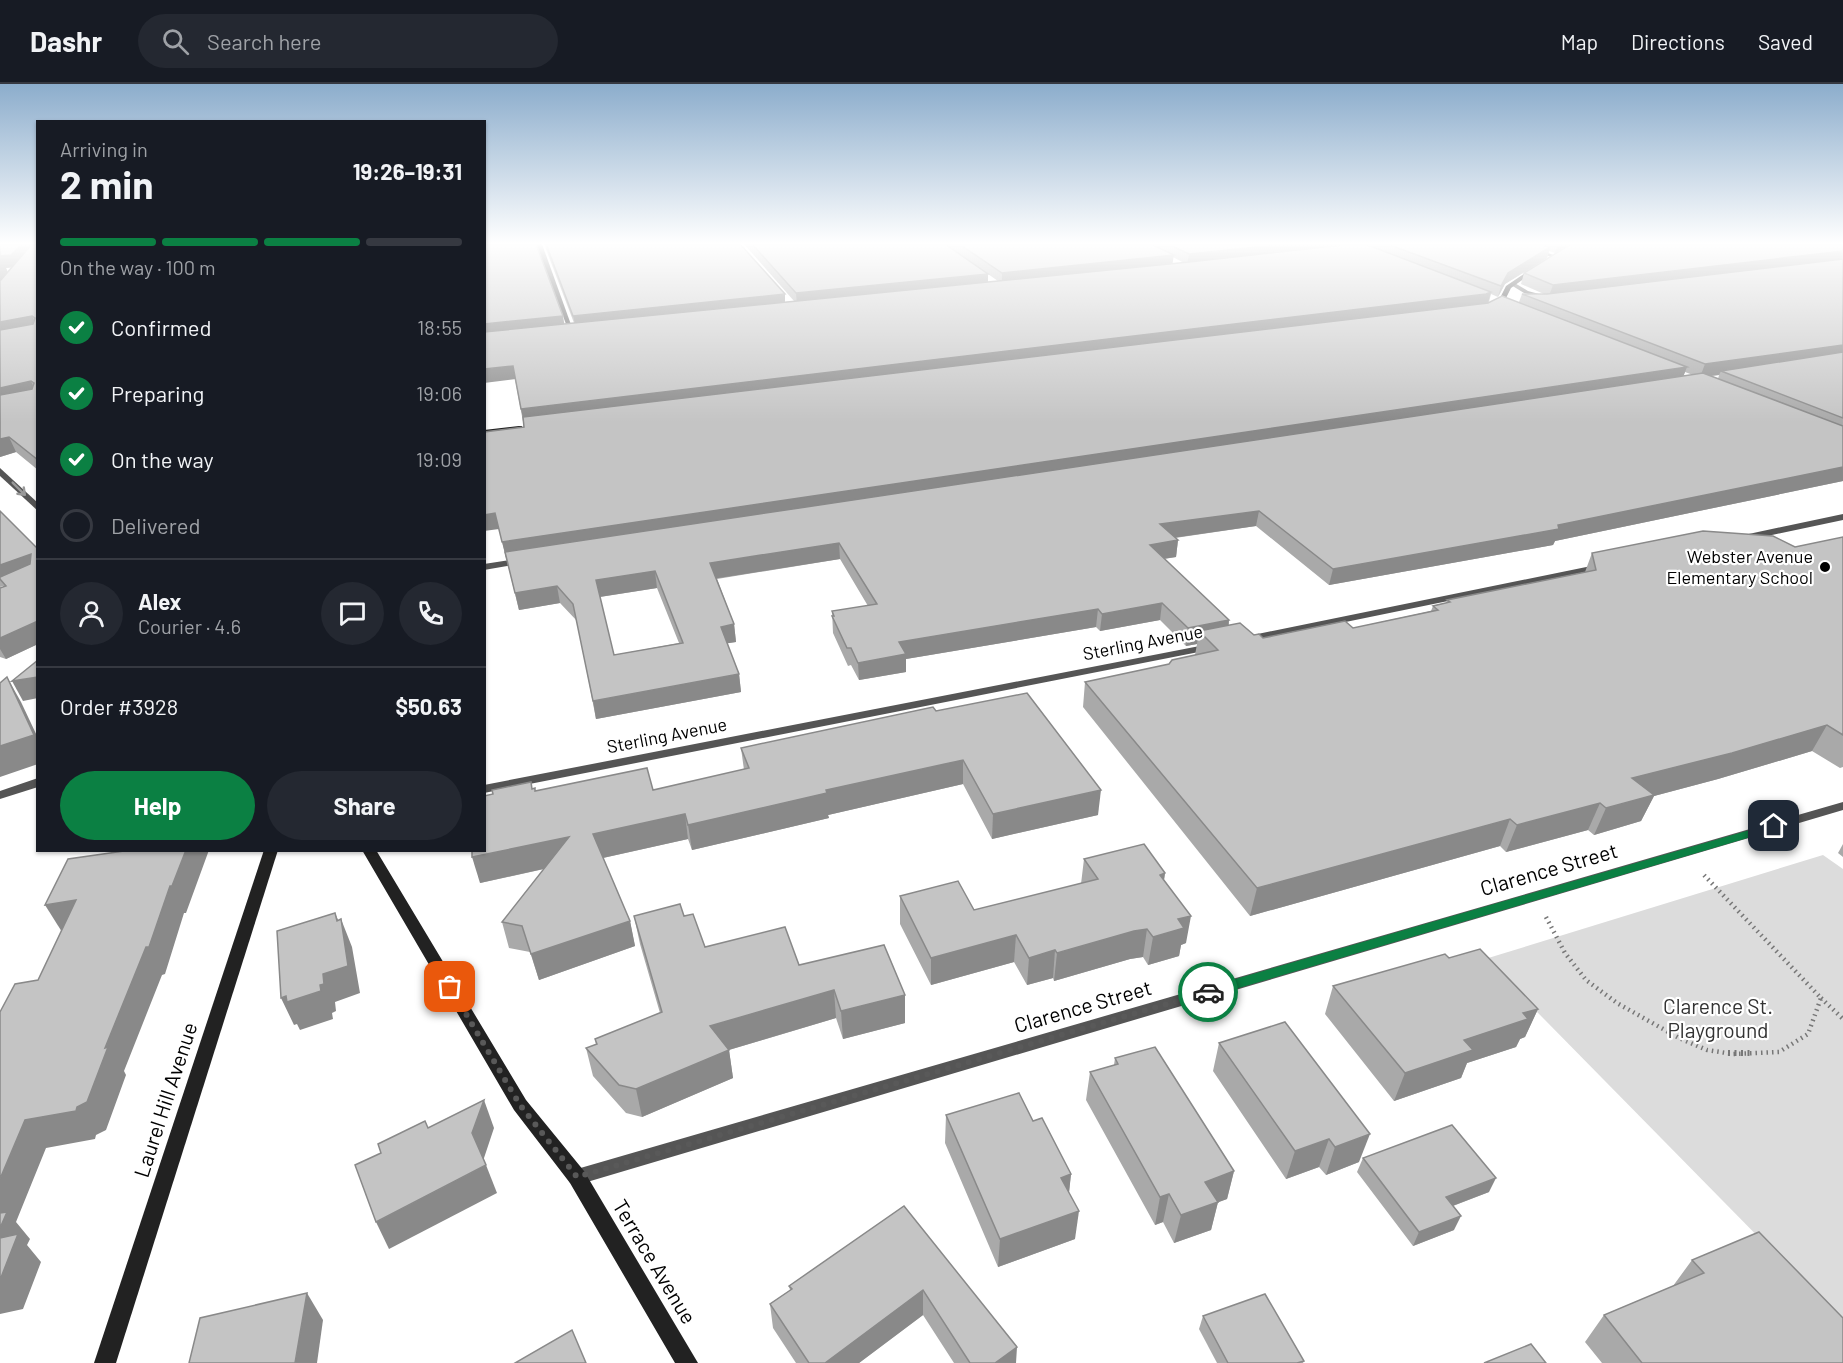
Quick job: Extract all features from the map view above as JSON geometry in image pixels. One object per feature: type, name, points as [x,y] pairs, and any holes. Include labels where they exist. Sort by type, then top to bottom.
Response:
[{"type":"street","points":[[561,304],[572,333]]},
{"type":"street","points":[[1484,310],[1497,304]]},
{"type":"street","points":[[561,334],[583,331]]},
{"type":"street","points":[[486,432],[532,426]]},
{"type":"street","points":[[0,471],[36,506]]},
{"type":"street","points":[[1737,539],[1843,517]]},
{"type":"street","points":[[486,567],[532,560]]},
{"type":"street","name":"Sterling Avenue","points":[[486,789],[1230,643],[1608,566]]},
{"type":"street","points":[[0,795],[36,783]]},
{"type":"street","name":"Clarence Street","points":[[577,1177],[1843,806]]},
{"type":"street","name":"Laurel Hill Avenue","points":[[105,1363],[270,852]]},
{"type":"street","name":"Terrace Avenue","points":[[370,852],[520,1105],[577,1177],[687,1363]]},
{"type":"path","points":[[1682,853],[1843,1019]]},
{"type":"path","points":[[1535,896],[1565,953],[1586,980],[1617,1003],[1679,1038],[1707,1050],[1733,1054],[1779,1052],[1808,1034],[1821,998]]},
{"type":"green space","name":"Clarence St. Playground","points":[[1823,855],[1843,869],[1843,1323],[1485,959]]},
{"type":"building","points":[[0,304],[36,304],[36,458],[9,437],[0,439],[0,395],[32,389],[34,383],[31,381],[0,388],[0,330],[33,324],[35,318],[32,316],[0,322]]},
{"type":"building","points":[[486,304],[558,304],[563,316],[486,324]]},
{"type":"building","points":[[568,304],[692,304],[573,316]]},
{"type":"building","points":[[769,304],[1405,304],[521,409],[513,366],[486,369],[486,332]]},
{"type":"building","points":[[1482,304],[1522,304],[1687,367],[502,542],[495,513],[486,515],[486,432],[524,427],[523,417]]},
{"type":"building","points":[[1547,304],[1843,304],[1843,345],[1705,364]]},
{"type":"building","points":[[1843,352],[1843,418],[1721,371]]},
{"type":"building","points":[[1703,373],[1843,426],[1843,467],[1558,525],[1559,529],[1333,569],[1259,511],[1160,524],[1178,540],[1150,545],[1229,620],[1188,628],[1162,603],[1102,614],[1098,609],[899,642],[906,654],[858,663],[851,648],[847,648],[832,616],[834,616],[832,611],[877,604],[839,543],[710,563],[734,624],[721,627],[739,674],[593,701],[573,604],[557,586],[515,593],[505,552]],"holes":[[[655,571],[683,643],[614,655],[596,580]]]},
{"type":"building","points":[[0,511],[36,547],[36,622],[0,638],[0,588],[6,586],[0,577],[30,564],[31,554],[0,565]]},
{"type":"building","points":[[1703,531],[1773,536],[1795,547],[1843,537],[1843,735],[1827,725],[1732,753],[1632,778],[1654,795],[1606,808],[1600,803],[1517,825],[1510,819],[1257,888],[1085,682],[1169,664],[1172,660],[1218,650],[1199,631],[1240,623],[1254,635],[1259,634],[1263,638],[1345,621],[1353,628],[1438,610],[1433,606],[1450,602],[1447,600],[1596,570],[1592,553]]},
{"type":"building","points":[[36,662],[36,677],[12,681]]},
{"type":"building","points":[[7,677],[34,735],[0,746],[0,683]]},
{"type":"building","points":[[1027,693],[1101,790],[993,814],[963,760],[826,790],[827,793],[688,825],[685,814],[593,834],[630,921],[531,954],[522,926],[502,922],[569,837],[472,857],[472,852],[486,852],[486,796],[493,794],[492,790],[531,782],[532,789],[535,788],[535,791],[647,768],[653,790],[749,768],[741,748],[933,707],[936,711]]},
{"type":"building","points":[[1144,844],[1165,873],[1160,875],[1191,916],[1178,919],[1184,928],[1153,937],[1147,929],[1134,931],[1057,953],[1055,950],[1029,958],[1016,935],[931,958],[900,896],[958,881],[974,910],[1098,879],[1084,859]]},
{"type":"building","points":[[117,852],[185,852],[172,886],[170,886],[149,947],[146,947],[105,1048],[108,1047],[87,1102],[77,1107],[76,1111],[25,1120],[0,1179],[0,1012],[15,984],[38,980],[76,900],[45,905],[68,859]]},
{"type":"building","points":[[680,904],[684,916],[693,914],[705,947],[785,927],[799,965],[884,945],[905,995],[841,1011],[834,990],[710,1026],[729,1050],[636,1089],[619,1085],[586,1048],[597,1044],[595,1039],[662,1012],[634,916]]},
{"type":"building","points":[[335,913],[337,921],[341,919],[348,966],[323,974],[324,984],[320,985],[321,991],[287,1002],[286,996],[281,998],[277,931]]},
{"type":"building","points":[[1480,949],[1538,1009],[1523,1013],[1528,1019],[1464,1040],[1473,1050],[1405,1073],[1333,986],[1445,954],[1449,958]]},
{"type":"building","points":[[1285,1022],[1370,1134],[1335,1147],[1329,1139],[1295,1151],[1219,1043]]},
{"type":"building","points":[[1155,1047],[1234,1171],[1205,1182],[1218,1202],[1181,1215],[1169,1194],[1160,1197],[1090,1072],[1118,1064],[1115,1058]]},
{"type":"building","points":[[1019,1093],[1033,1121],[1042,1118],[1071,1174],[1061,1178],[1079,1211],[1000,1239],[946,1115]]},
{"type":"building","points":[[484,1100],[472,1133],[486,1165],[376,1222],[355,1165],[381,1153],[378,1144],[425,1121],[428,1128]]},
{"type":"building","points":[[1452,1125],[1496,1178],[1446,1197],[1461,1216],[1419,1232],[1363,1158]]},
{"type":"building","points":[[904,1206],[1017,1347],[995,1363],[970,1363],[923,1290],[825,1363],[809,1363],[770,1304],[792,1289],[789,1286]]},
{"type":"building","points":[[7,1212],[0,1228],[0,1213]]},
{"type":"building","points":[[1759,1232],[1843,1318],[1843,1363],[1642,1363],[1604,1315],[1704,1273],[1692,1260]]},
{"type":"building","points":[[18,1234],[0,1280],[0,1238]]},
{"type":"building","points":[[307,1293],[295,1363],[189,1363],[200,1318]]},
{"type":"building","points":[[1265,1294],[1304,1361],[1297,1363],[1228,1363],[1203,1316]]},
{"type":"building","points":[[572,1330],[586,1363],[515,1363]]},
{"type":"building","points":[[1531,1344],[1546,1363],[1484,1363]]},
{"type":"way so far","points":[[450,987],[520,1105],[577,1177],[1208,992]]},
{"type":"place","name":"Webster Avenue Elementary School","points":[[1825,567]]},
{"type":"route","points":[[1208,992],[1774,826]]}]
